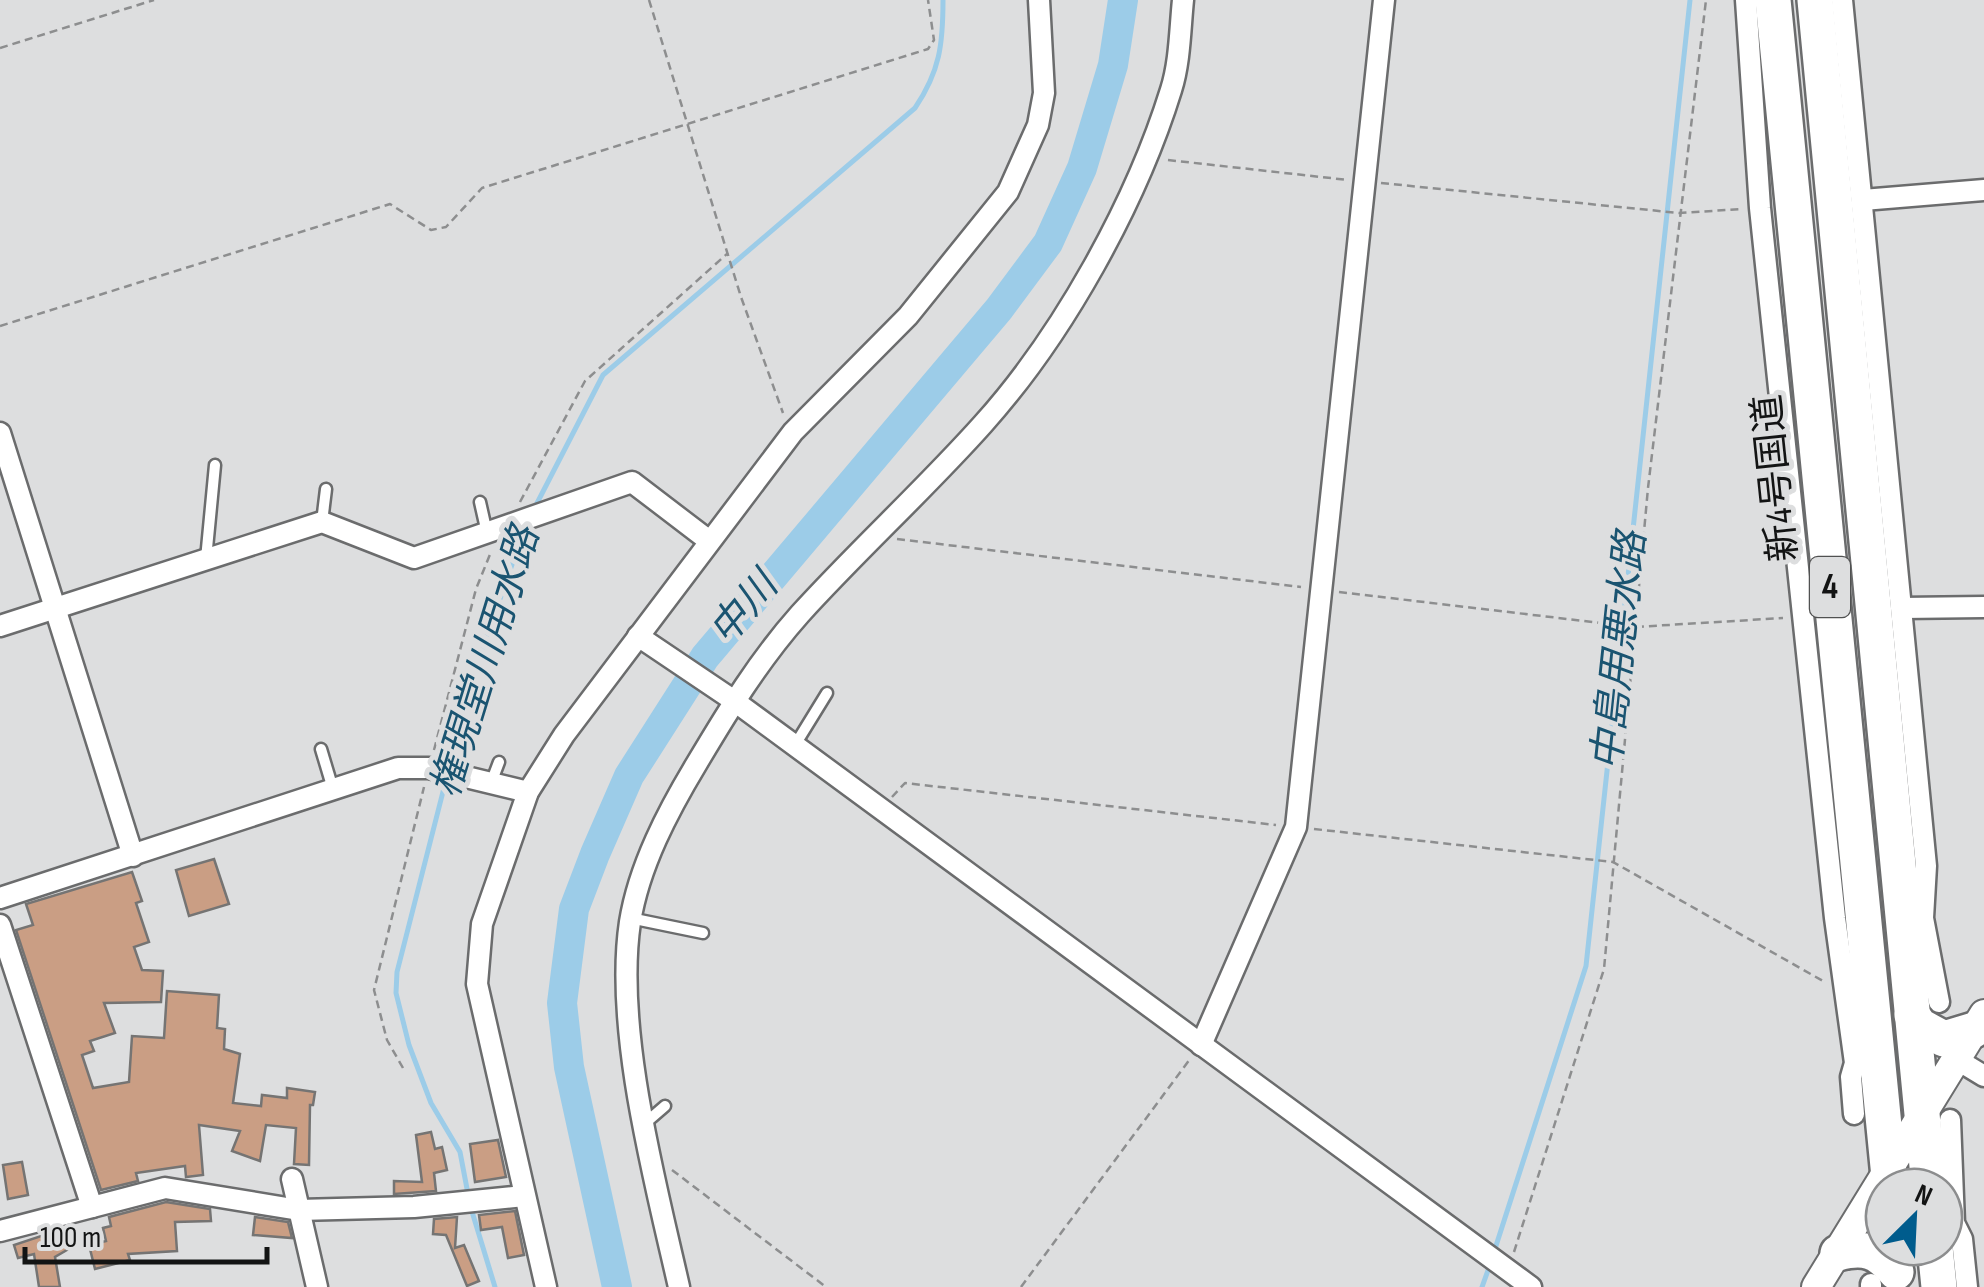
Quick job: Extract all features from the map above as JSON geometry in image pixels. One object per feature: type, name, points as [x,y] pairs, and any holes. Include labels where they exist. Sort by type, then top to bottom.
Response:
[{"type":"highway","name":"新4号国道","points":[[1772,0],[1863,1034],[1887,1167]]},
{"type":"highway","name":"4","points":[[1815,0],[1940,1167]]},
{"type":"highway","points":[[1926,1008],[1920,1026],[1944,1038],[1971,1035]]},
{"type":"highway","points":[[1838,1253],[1863,1248],[1874,1252],[1886,1275]]},
{"type":"main road","points":[[1899,1167],[1936,1118],[1971,1035]]},
{"type":"main road","points":[[1816,1287],[1864,1216]]},
{"type":"street","points":[[546,1287],[477,984],[482,924],[528,792],[643,639],[708,540],[793,432],[908,316],[1008,192],[1038,124],[1044,93],[1040,0]]},
{"type":"street","points":[[678,1287],[643,1126],[626,957],[630,918],[660,829],[727,696],[798,616],[985,422],[1070,302],[1108,239],[1146,156],[1172,86],[1183,0]]},
{"type":"street","points":[[1201,1045],[1296,828],[1384,0]]},
{"type":"street","points":[[1746,0],[1760,208],[1844,993],[1863,1034],[1854,1114]]},
{"type":"street","points":[[1842,0],[1926,866],[1914,920]]},
{"type":"street","points":[[1863,200],[1984,190]]},
{"type":"street","points":[[0,433],[132,856]]},
{"type":"street","points":[[0,626],[322,522],[414,558],[632,482],[708,540]]},
{"type":"street","points":[[1902,608],[1984,607]]},
{"type":"street","points":[[643,639],[795,745],[1531,1287]]},
{"type":"street","points":[[0,898],[398,768],[429,768],[528,792]]},
{"type":"street","points":[[0,925],[92,1206]]},
{"type":"street","points":[[1971,1035],[1984,1076]]},
{"type":"street","points":[[292,1180],[317,1287]]},
{"type":"street","points":[[0,1231],[165,1188],[299,1210],[414,1207],[524,1196]]},
{"type":"lane","points":[[206,558],[215,465]]},
{"type":"lane","points":[[322,522],[326,489]]},
{"type":"lane","points":[[480,502],[497,529]]},
{"type":"lane","points":[[795,745],[826,693]]},
{"type":"lane","points":[[322,748],[334,789]]},
{"type":"lane","points":[[491,783],[498,762]]},
{"type":"lane","points":[[630,918],[703,933]]},
{"type":"lane","points":[[643,1126],[665,1106]]},
{"type":"path","points":[[0,48],[154,0]]},
{"type":"path","points":[[649,0],[728,253],[793,432]]},
{"type":"path","points":[[0,326],[390,204],[431,230],[446,227],[482,188],[928,49],[934,40],[928,0]]},
{"type":"path","points":[[1508,1270],[1604,969],[1679,212],[1706,0]]},
{"type":"path","points":[[1146,156],[1212,168],[1679,212],[1760,208]]},
{"type":"path","points":[[404,1068],[387,1040],[374,990],[476,589],[497,529],[585,381],[728,253]]},
{"type":"path","points":[[881,809],[906,783],[1613,862],[1844,993]]},
{"type":"path","points":[[1021,1287],[1201,1045]]},
{"type":"path","points":[[648,1148],[695,1190],[826,1287]]},
{"type":"building","points":[[214,859],[229,904],[189,916],[176,870]]},
{"type":"building","points":[[132,872],[142,901],[136,903],[149,942],[134,947],[142,970],[163,971],[161,1002],[104,1003],[115,1033],[90,1041],[94,1051],[82,1055],[93,1088],[129,1082],[132,1036],[164,1038],[167,991],[219,995],[217,1028],[225,1029],[224,1049],[240,1054],[233,1103],[261,1106],[262,1095],[287,1098],[287,1088],[315,1092],[310,1105],[309,1165],[294,1164],[296,1128],[266,1125],[260,1161],[232,1151],[240,1131],[199,1125],[203,1175],[186,1177],[185,1166],[136,1173],[138,1181],[101,1190],[16,930],[33,925],[26,904]]},
{"type":"building","points":[[431,1132],[435,1149],[442,1147],[447,1170],[434,1173],[436,1191],[394,1194],[394,1181],[422,1182],[416,1135]]},
{"type":"building","points":[[498,1140],[506,1177],[475,1182],[470,1144]]},
{"type":"building","points":[[22,1162],[28,1195],[8,1199],[3,1165]]},
{"type":"building","points":[[166,1202],[210,1209],[211,1221],[175,1222],[177,1251],[128,1254],[130,1260],[95,1269],[89,1245],[106,1241],[103,1228],[111,1226],[109,1217]]},
{"type":"building","points":[[515,1211],[524,1255],[508,1258],[502,1227],[481,1230],[479,1215]]},
{"type":"building","points":[[255,1217],[288,1222],[292,1238],[253,1235]]},
{"type":"building","points":[[457,1217],[455,1248],[464,1245],[479,1281],[467,1286],[446,1235],[433,1234],[434,1219]]},
{"type":"building","points":[[62,1229],[67,1250],[55,1257],[60,1287],[39,1287],[34,1254],[18,1258],[14,1245]]},
{"type":"waterway","name":"権現堂川用水路","points":[[533,511],[603,375],[915,108],[938,57],[943,0]]},
{"type":"waterway","name":"中川","points":[[617,1287],[569,1067],[562,1003],[574,909],[595,854],[629,776],[705,657],[999,309],[1048,243],[1082,168],[1113,65],[1123,0]]},
{"type":"waterway","name":"中島用悪水路","points":[[1494,1252],[1586,966],[1690,0]]},
{"type":"waterway","name":"権現堂川用水路","points":[[450,766],[477,664],[526,525]]},
{"type":"waterway","name":"権現堂川用水路","points":[[447,776],[397,972],[396,993],[409,1045],[431,1103],[460,1152],[468,1194]]},
{"type":"waterway","name":"権現堂川用水路","points":[[470,1205],[495,1287]]},
{"type":"waterway","name":"中島用悪水路","points":[[1482,1287],[1491,1262]]}]
